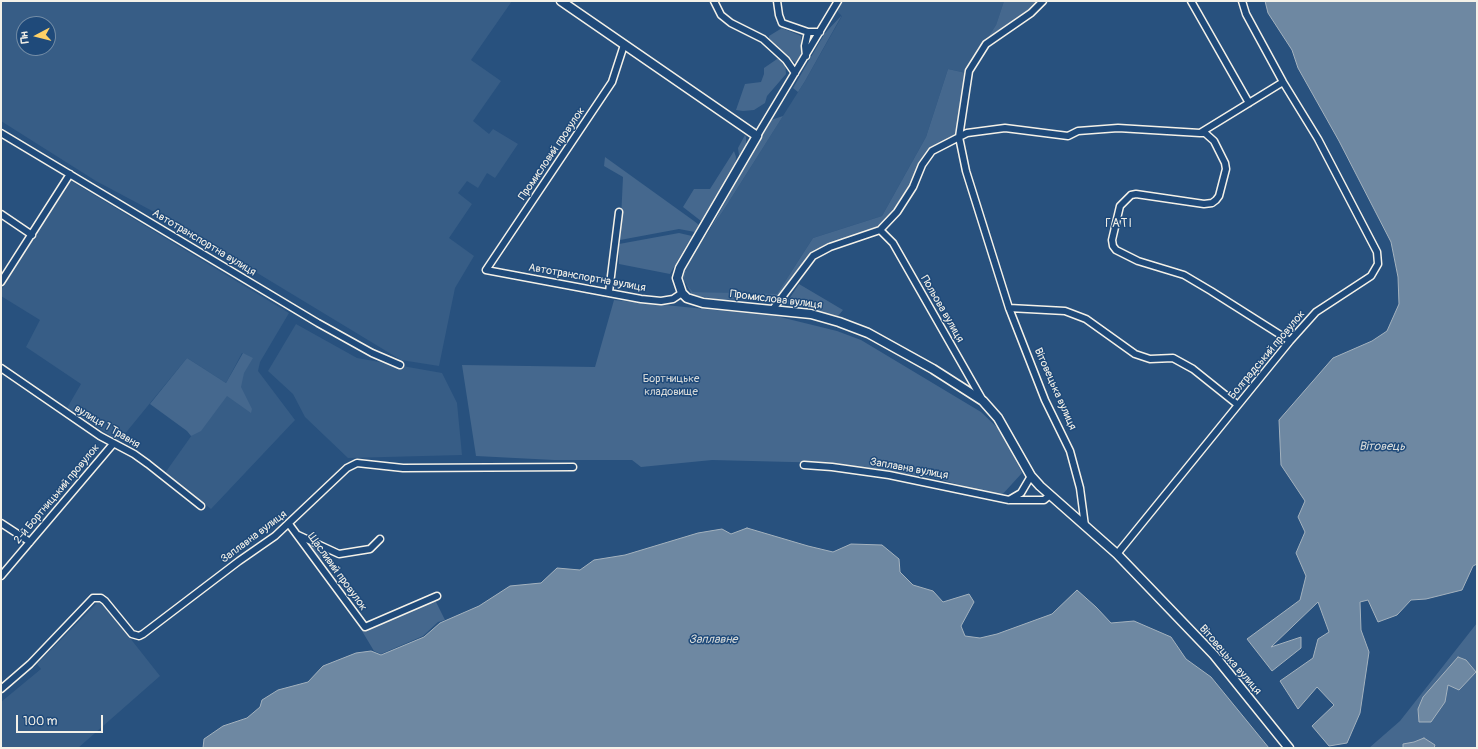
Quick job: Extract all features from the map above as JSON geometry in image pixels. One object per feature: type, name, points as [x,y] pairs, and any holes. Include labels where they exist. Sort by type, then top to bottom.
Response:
[{"type":"street","points":[[561,1],[756,136]]},
{"type":"street","points":[[714,1],[721,14],[726,19],[766,42],[786,60],[796,73]]},
{"type":"street","points":[[777,1],[782,22],[808,32],[820,32]]},
{"type":"street","points":[[682,293],[678,286],[677,278],[680,268],[756,136],[796,73],[838,1]]},
{"type":"street","name":"Вітовецька вулиця","points":[[1043,1],[1031,13],[986,44],[970,71],[959,137],[966,171],[1009,308],[1045,400],[1070,450],[1080,488],[1086,526],[1117,554],[1214,655],[1289,748]]},
{"type":"street","points":[[1191,1],[1250,103]]},
{"type":"street","name":"Болградський провулок","points":[[1117,554],[1316,312],[1371,276],[1378,264],[1377,252],[1318,139],[1246,14],[1242,1]]},
{"type":"street","points":[[806,56],[805,46],[808,32]]},
{"type":"street","name":"Промисловий провулок","points":[[486,270],[612,82],[624,45]]},
{"type":"street","points":[[1200,133],[1284,82]]},
{"type":"street","points":[[773,309],[813,256],[830,247],[880,230],[897,212],[913,188],[922,165],[932,151],[968,133],[1005,128],[1068,136],[1078,131],[1118,128],[1205,133],[1214,141],[1225,163],[1226,169],[1219,196],[1216,200],[1212,204],[1204,204],[1136,194],[1131,195],[1120,206],[1112,240],[1113,246],[1116,250],[1138,261],[1184,275],[1290,342]]},
{"type":"street","name":"Автотранспортна вулиця","points":[[1,133],[318,323],[372,353],[400,365]]},
{"type":"street","points":[[1,281],[70,174]]},
{"type":"street","points":[[609,292],[619,212]]},
{"type":"street","points":[[1,214],[32,235]]},
{"type":"street","name":"Польова вулиця","points":[[880,230],[893,243],[983,401]]},
{"type":"street","name":"Автотранспортна вулиця","points":[[486,270],[641,299],[660,301],[673,299],[682,293]]},
{"type":"street","name":"Промислова вулиця","points":[[682,293],[687,298],[703,303],[811,314],[868,333],[933,369],[983,401],[1010,436],[1031,476],[1050,495],[1086,526]]},
{"type":"street","points":[[1009,308],[1065,311],[1086,319],[1135,354],[1150,359],[1172,358],[1193,369],[1238,405]]},
{"type":"street","name":"вулиця 1 Травня","points":[[1,368],[113,444],[134,454],[200,506]]},
{"type":"street","name":"2-й Бортницький провулок","points":[[1,576],[113,444]]},
{"type":"street","name":"Заплавна вулиця","points":[[1,689],[30,664],[90,600],[97,598],[105,600],[128,631],[139,636],[275,536],[347,468],[357,463],[403,468],[573,467]]},
{"type":"street","name":"Заплавна вулиця","points":[[804,466],[832,467],[889,475],[1009,500],[1036,501],[1044,500],[1050,495]]},
{"type":"street","points":[[1009,500],[1021,493],[1031,476]]},
{"type":"street","points":[[1,523],[30,542]]},
{"type":"street","name":"Щасливий провулок","points":[[289,524],[365,626],[437,596]]},
{"type":"street","points":[[297,534],[339,554],[370,549],[380,539]]},
{"type":"shaded area","points":[[1,1],[512,1],[471,60],[501,81],[473,121],[489,134],[493,129],[518,144],[495,178],[487,173],[478,188],[467,181],[458,193],[472,204],[449,238],[474,256],[455,288],[439,366],[401,360],[173,222],[96,181],[1,121]]},
{"type":"shaded area","points":[[843,1],[1004,1],[996,25],[966,73],[948,69],[926,137],[882,216],[813,238],[777,294],[693,292],[684,281],[688,261],[723,211],[805,81],[842,16],[837,11]]},
{"type":"shaded area","points":[[71,181],[289,313],[260,362],[258,371],[295,420],[211,509],[165,473],[248,356],[242,353],[226,383],[187,358],[119,441],[67,408],[81,384],[26,347],[40,320],[1,296],[1,290]]},
{"type":"shaded area","points":[[296,324],[357,358],[442,373],[457,403],[462,455],[348,458],[305,417],[293,394],[268,371]]},
{"type":"shaded area","points":[[100,600],[160,676],[78,748],[1,748],[1,702],[41,669],[37,664]]},
{"type":"green space","points":[[1004,1],[1040,1],[1029,12],[985,42],[996,25]]},
{"type":"green space","points":[[842,15],[798,92],[793,88],[825,33]]},
{"type":"green space","points":[[782,28],[801,36],[801,57],[797,64],[769,41],[769,36]]},
{"type":"green space","points":[[780,57],[785,62],[786,74],[767,96],[765,103],[754,110],[736,110],[745,84],[761,82],[764,74],[764,68]]},
{"type":"green space","points":[[948,69],[966,73],[957,135],[925,155],[912,187],[886,221],[872,231],[812,255],[778,298],[756,296],[755,293],[777,294],[813,238],[882,216],[926,137]]},
{"type":"green space","points":[[783,116],[723,211],[709,231],[771,120]]},
{"type":"green space","points":[[745,135],[746,147],[740,162],[738,148]]},
{"type":"green space","points":[[734,151],[736,157],[735,168],[706,218],[701,221],[683,207],[694,189],[710,189]]},
{"type":"green space","points":[[605,157],[699,225],[695,232],[679,229],[620,240],[623,177],[604,166]]},
{"type":"green space","points":[[679,233],[692,236],[670,274],[619,264],[619,244]]},
{"type":"green space","points":[[688,261],[684,280],[683,278]]},
{"type":"green space","points":[[686,283],[693,292],[750,293],[748,297],[742,299],[722,300],[692,295]]},
{"type":"green space","points":[[799,284],[843,310],[838,316],[809,310],[796,303],[788,304],[787,302]]},
{"type":"green space","name":"Бортницьке кладовище","points":[[614,300],[776,316],[837,331],[861,340],[981,412],[1001,431],[1022,473],[1001,496],[930,477],[831,463],[712,460],[641,467],[632,460],[554,460],[476,456],[462,365],[595,367]]},
{"type":"green space","points":[[243,353],[253,358],[244,373],[241,387],[252,409],[251,413],[227,396],[201,431],[191,436],[187,431],[150,404],[187,358],[226,383]]},
{"type":"green space","points":[[304,540],[323,555],[319,560]]},
{"type":"green space","points":[[435,600],[445,620],[438,622],[423,636],[381,654],[374,651],[362,631]]},
{"type":"green space","points":[[1477,623],[1477,748],[1369,748],[1400,721]]},
{"type":"water","name":"Вітовець","points":[[1265,1],[1477,1],[1477,564],[1473,566],[1462,590],[1426,599],[1411,600],[1397,615],[1378,622],[1368,600],[1360,602],[1361,630],[1369,652],[1360,713],[1347,743],[1329,746],[1312,726],[1334,705],[1317,687],[1298,709],[1280,681],[1313,658],[1318,639],[1329,632],[1318,602],[1271,647],[1301,637],[1301,648],[1272,671],[1247,639],[1300,600],[1306,576],[1296,553],[1305,532],[1298,517],[1305,501],[1281,465],[1279,420],[1333,358],[1372,341],[1387,331],[1399,304],[1398,277],[1391,242],[1339,141],[1298,68],[1292,50],[1268,13]]},
{"type":"water","name":"Заплавне","points":[[747,528],[833,552],[851,544],[882,545],[899,559],[900,572],[913,585],[933,591],[943,602],[969,594],[974,602],[961,626],[965,636],[980,638],[997,634],[1052,614],[1077,590],[1111,623],[1134,621],[1171,637],[1186,659],[1211,677],[1269,748],[203,748],[204,739],[223,726],[247,718],[260,707],[262,700],[278,690],[308,682],[323,666],[356,653],[371,651],[381,655],[424,637],[440,623],[479,606],[510,586],[541,583],[557,568],[580,570],[594,560],[625,555],[698,533],[722,529],[731,534]]},
{"type":"water","points":[[1458,657],[1466,660],[1476,672],[1459,690],[1448,685],[1445,702],[1431,722],[1419,722],[1418,709],[1423,697]]},
{"type":"water","points":[[1424,738],[1435,745],[1434,748],[1403,748],[1403,744]]},
{"type":"district","name":"ГАТІ","points":[[1119,224]]}]
